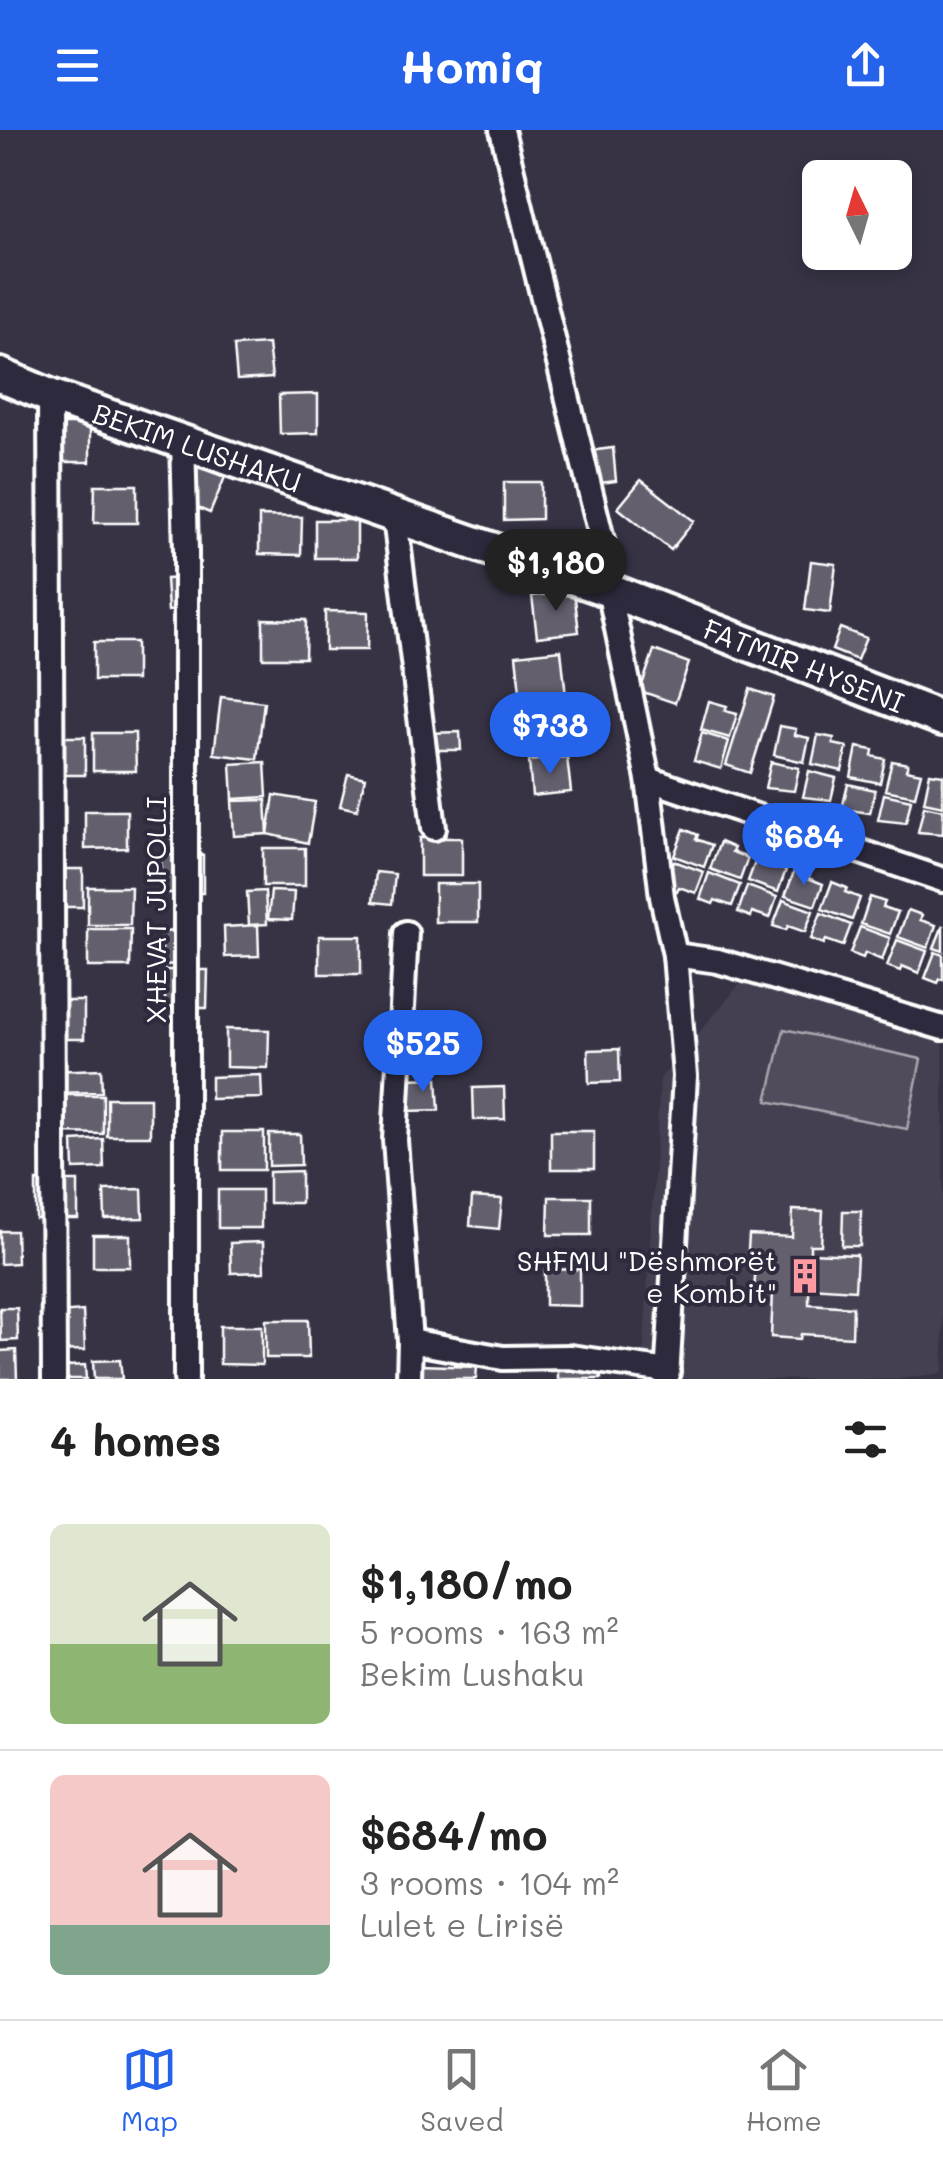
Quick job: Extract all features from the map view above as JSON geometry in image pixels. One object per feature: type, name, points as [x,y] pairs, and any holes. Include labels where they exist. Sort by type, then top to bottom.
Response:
[{"type":"street","points":[[410,1342],[503,1358],[570,1356],[668,1375],[684,1076],[675,955],[662,897],[658,782],[502,130]]},
{"type":"street","name":"BEKIM LUSHAKU","points":[[0,375],[50,396],[609,590]]},
{"type":"street","points":[[50,396],[54,1379]]},
{"type":"street","name":"XHEVAT JUPOLLI","points":[[183,440],[186,1379]]},
{"type":"street","points":[[396,518],[434,828]]},
{"type":"street","name":"FATMIR HYSENI","points":[[609,590],[943,719]]},
{"type":"street","points":[[658,782],[943,880]]},
{"type":"street","points":[[406,933],[396,1140],[410,1379]]},
{"type":"street","points":[[675,955],[718,961],[943,1028]]},
{"type":"shaded area","points":[[745,978],[943,1043],[943,1373],[898,1379],[642,1379],[660,1079]]},
{"type":"shaded area","points":[[784,1029],[921,1059],[907,1129],[767,1101]]},
{"type":"building","points":[[268,344],[272,378],[237,380],[234,346]]},
{"type":"building","points":[[318,394],[318,433],[280,434],[279,395]]},
{"type":"building","points":[[47,424],[90,424],[90,462],[47,462]]},
{"type":"building","points":[[613,448],[616,481],[577,486],[573,453]]},
{"type":"building","points":[[185,461],[225,477],[210,513],[171,497]]},
{"type":"building","points":[[641,480],[694,521],[671,550],[618,508]]},
{"type":"building","points":[[504,482],[541,482],[541,519],[504,520]]},
{"type":"building","points":[[95,485],[137,485],[137,523],[94,523]]},
{"type":"building","points":[[259,516],[302,517],[301,555],[259,554]]},
{"type":"building","points":[[315,520],[357,520],[357,558],[315,558]]},
{"type":"building","points":[[811,561],[836,564],[830,613],[805,610]]},
{"type":"building","points":[[184,578],[185,610],[168,611],[166,579]]},
{"type":"building","points":[[574,591],[579,632],[537,637],[532,596]]},
{"type":"building","points":[[325,611],[368,612],[367,650],[325,650]]},
{"type":"building","points":[[263,619],[306,620],[305,658],[263,658]]},
{"type":"building","points":[[840,628],[866,638],[857,660],[832,650]]},
{"type":"building","points":[[94,642],[136,642],[136,680],[94,680]]},
{"type":"building","points":[[561,650],[568,715],[523,720],[516,655]]},
{"type":"building","points":[[654,650],[689,663],[675,703],[640,691]]},
{"type":"building","points":[[750,689],[774,697],[750,773],[726,765]]},
{"type":"building","points":[[221,697],[264,702],[257,759],[214,754]]},
{"type":"building","points":[[709,701],[727,706],[725,711],[737,714],[730,738],[701,730]]},
{"type":"building","points":[[780,726],[796,729],[795,735],[809,738],[804,762],[774,755]]},
{"type":"building","points":[[460,732],[461,750],[428,750],[428,733]]},
{"type":"building","points":[[93,733],[135,733],[136,771],[93,771]]},
{"type":"building","points":[[702,733],[729,741],[721,769],[694,761]]},
{"type":"building","points":[[818,735],[834,738],[833,744],[847,747],[842,771],[812,764]]},
{"type":"building","points":[[43,737],[85,737],[85,775],[42,775]]},
{"type":"building","points":[[857,747],[873,750],[872,756],[885,759],[880,783],[851,777]]},
{"type":"building","points":[[567,757],[571,792],[532,796],[529,761]]},
{"type":"building","points":[[892,761],[908,764],[906,770],[921,773],[915,796],[885,790]]},
{"type":"building","points":[[265,762],[267,797],[233,799],[231,764]]},
{"type":"building","points":[[771,762],[799,768],[794,791],[765,788]]},
{"type":"building","points":[[809,771],[836,778],[831,800],[803,797]]},
{"type":"building","points":[[930,773],[943,775],[943,806],[924,802]]},
{"type":"building","points":[[348,774],[365,778],[357,810],[340,806]]},
{"type":"building","points":[[848,784],[875,790],[870,813],[842,809]]},
{"type":"building","points":[[884,794],[911,800],[906,823],[878,820]]},
{"type":"building","points":[[274,795],[315,802],[308,843],[268,834]]},
{"type":"building","points":[[266,800],[268,834],[234,836],[232,801]]},
{"type":"building","points":[[924,806],[943,810],[943,834],[918,832]]},
{"type":"building","points":[[85,811],[127,811],[127,848],[85,849]]},
{"type":"building","points":[[684,829],[712,845],[704,867],[674,856]]},
{"type":"building","points":[[420,838],[462,838],[462,876],[420,876]]},
{"type":"building","points":[[720,842],[748,858],[740,880],[710,869]]},
{"type":"building","points":[[263,848],[305,848],[305,886],[263,886]]},
{"type":"building","points":[[758,854],[786,870],[778,892],[748,881]]},
{"type":"building","points":[[161,855],[203,855],[203,893],[161,893]]},
{"type":"building","points":[[674,861],[704,872],[696,893],[664,887]]},
{"type":"building","points":[[41,869],[83,869],[83,907],[41,907]]},
{"type":"building","points":[[795,869],[823,884],[815,906],[785,896]]},
{"type":"building","points":[[376,872],[395,874],[392,904],[373,902]]},
{"type":"building","points":[[709,873],[740,885],[732,906],[700,899]]},
{"type":"building","points":[[832,882],[860,898],[852,920],[822,909]]},
{"type":"building","points":[[435,884],[478,884],[478,922],[435,922]]},
{"type":"building","points":[[747,886],[777,897],[770,918],[738,912]]},
{"type":"building","points":[[88,887],[131,887],[130,925],[88,925]]},
{"type":"building","points":[[265,891],[267,924],[249,925],[247,892]]},
{"type":"building","points":[[271,891],[294,892],[292,920],[268,919]]},
{"type":"building","points":[[870,897],[898,912],[890,934],[861,924]]},
{"type":"building","points":[[783,900],[813,911],[805,932],[773,926]]},
{"type":"building","points":[[908,910],[922,915],[920,920],[936,925],[928,948],[898,937]]},
{"type":"building","points":[[821,913],[851,925],[843,946],[811,939]]},
{"type":"building","points":[[258,925],[259,956],[225,957],[224,927]]},
{"type":"building","points":[[943,925],[943,951],[934,948]]},
{"type":"building","points":[[860,927],[890,938],[882,960],[865,953],[863,958],[850,953]]},
{"type":"building","points":[[88,929],[131,929],[130,967],[88,967]]},
{"type":"building","points":[[179,931],[181,964],[163,965],[161,932]]},
{"type":"building","points":[[319,936],[361,936],[361,974],[319,974]]},
{"type":"building","points":[[897,940],[927,951],[919,973],[902,966],[900,971],[887,966]]},
{"type":"building","points":[[935,952],[943,955],[943,980],[938,983],[925,978]]},
{"type":"building","points":[[165,970],[208,970],[207,1008],[165,1008]]},
{"type":"building","points":[[42,1001],[84,1001],[84,1039],[42,1039]]},
{"type":"building","points":[[226,1029],[269,1030],[268,1068],[226,1067]]},
{"type":"building","points":[[619,1049],[620,1082],[589,1083],[588,1050]]},
{"type":"building","points":[[101,1069],[102,1092],[52,1093],[51,1071]]},
{"type":"building","points":[[261,1075],[262,1098],[211,1099],[211,1077]]},
{"type":"building","points":[[437,1078],[439,1110],[408,1111],[407,1079]]},
{"type":"building","points":[[504,1087],[505,1119],[474,1120],[473,1088]]},
{"type":"building","points":[[61,1095],[103,1095],[103,1134],[61,1133]]},
{"type":"building","points":[[107,1098],[150,1098],[150,1136],[107,1136]]},
{"type":"building","points":[[551,1131],[594,1131],[594,1169],[551,1169]]},
{"type":"building","points":[[222,1132],[264,1132],[264,1170],[222,1170]]},
{"type":"building","points":[[269,1134],[300,1134],[301,1165],[269,1166]]},
{"type":"building","points":[[103,1139],[104,1168],[74,1169],[73,1141]]},
{"type":"building","points":[[301,1171],[301,1203],[269,1203],[269,1172]]},
{"type":"building","points":[[36,1181],[78,1181],[78,1219],[36,1219]]},
{"type":"building","points":[[142,1189],[143,1218],[105,1219],[104,1190]]},
{"type":"building","points":[[218,1190],[261,1190],[261,1228],[218,1228]]},
{"type":"building","points":[[472,1197],[502,1199],[499,1229],[470,1226]]},
{"type":"building","points":[[549,1197],[591,1197],[591,1235],[548,1235]]},
{"type":"building","name":"SHFMU \"Dëshmorët e Kombit\"","points":[[793,1210],[823,1211],[821,1245],[810,1245],[810,1253],[857,1255],[855,1290],[809,1287],[809,1304],[853,1307],[852,1337],[771,1337],[773,1292],[754,1290],[756,1265],[747,1265],[749,1235],[792,1237]]},
{"type":"building","points":[[843,1211],[861,1211],[860,1246],[842,1246]]},
{"type":"building","points":[[0,1231],[16,1231],[17,1263],[0,1264]]},
{"type":"building","points":[[93,1235],[130,1235],[130,1267],[93,1267]]},
{"type":"building","points":[[263,1242],[264,1272],[231,1273],[230,1243]]},
{"type":"building","points":[[580,1269],[580,1306],[545,1305],[545,1270]]},
{"type":"building","points":[[0,1308],[17,1308],[18,1340],[1,1341]]},
{"type":"building","points":[[83,1311],[85,1350],[46,1351],[44,1314]]},
{"type":"building","points":[[266,1320],[308,1320],[309,1358],[266,1358]]},
{"type":"building","points":[[220,1326],[262,1326],[262,1365],[220,1364]]},
{"type":"building","points":[[16,1350],[17,1379],[0,1379],[0,1351]]},
{"type":"building","points":[[120,1360],[122,1379],[94,1379],[93,1361]]},
{"type":"building","points":[[85,1365],[86,1379],[51,1379],[50,1367]]},
{"type":"building","points":[[419,1365],[477,1367],[476,1379],[419,1379]]},
{"type":"building","points":[[558,1366],[601,1366],[601,1379],[558,1379]]},
{"type":"place","name":"SHFMU \"Dëshmorët e Kombit\"","points":[[805,1276]]}]
